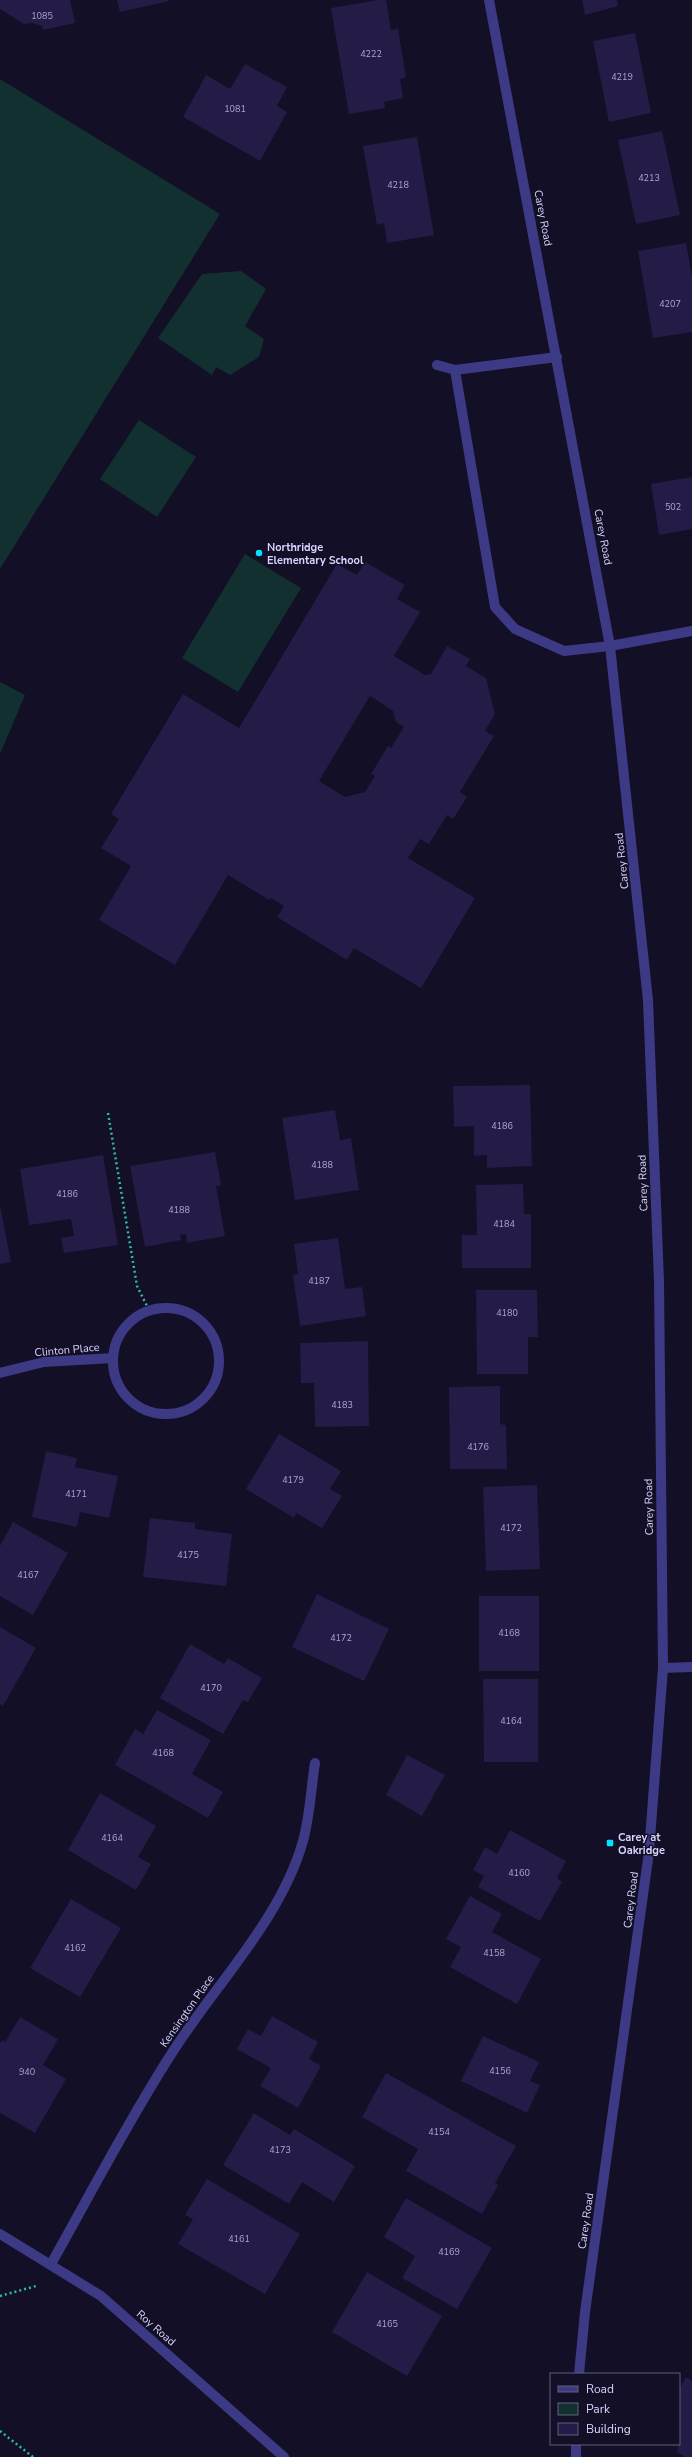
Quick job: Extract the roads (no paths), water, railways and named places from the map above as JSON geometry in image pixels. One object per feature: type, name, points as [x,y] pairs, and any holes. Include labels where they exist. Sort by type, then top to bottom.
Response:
[{"type":"street","name":"Carey Road","points":[[489,0],[610,646],[648,1000],[659,1281],[663,1668],[649,1852],[585,2312],[579,2373]]},
{"type":"street","points":[[437,365],[455,370],[557,357]]},
{"type":"street","points":[[455,370],[495,607],[515,629],[564,651],[610,646],[692,631]]},
{"type":"street","name":"Clinton Place","points":[[169,1308],[190,1313],[206,1325],[217,1343],[220,1364],[214,1384],[202,1401],[184,1411],[163,1414],[143,1409],[126,1396],[116,1378],[113,1358],[118,1338],[131,1321],[149,1310],[169,1308]]},
{"type":"street","name":"Clinton Place","points":[[0,1373],[44,1362],[113,1358]]},
{"type":"street","points":[[663,1668],[692,1667]]},
{"type":"street","name":"Kensington Place","points":[[51,2264],[155,2079],[180,2039],[264,1922],[288,1882],[303,1840],[315,1763]]},
{"type":"street","name":"Roy Road","points":[[0,2234],[101,2296],[143,2331],[284,2457]]},
{"type":"street","points":[[576,2445],[576,2457]]},
{"type":"place","name":"Northridge Elementary School","points":[[259,553]]},
{"type":"place","name":"Carey at Oakridge","points":[[610,1843]]}]
